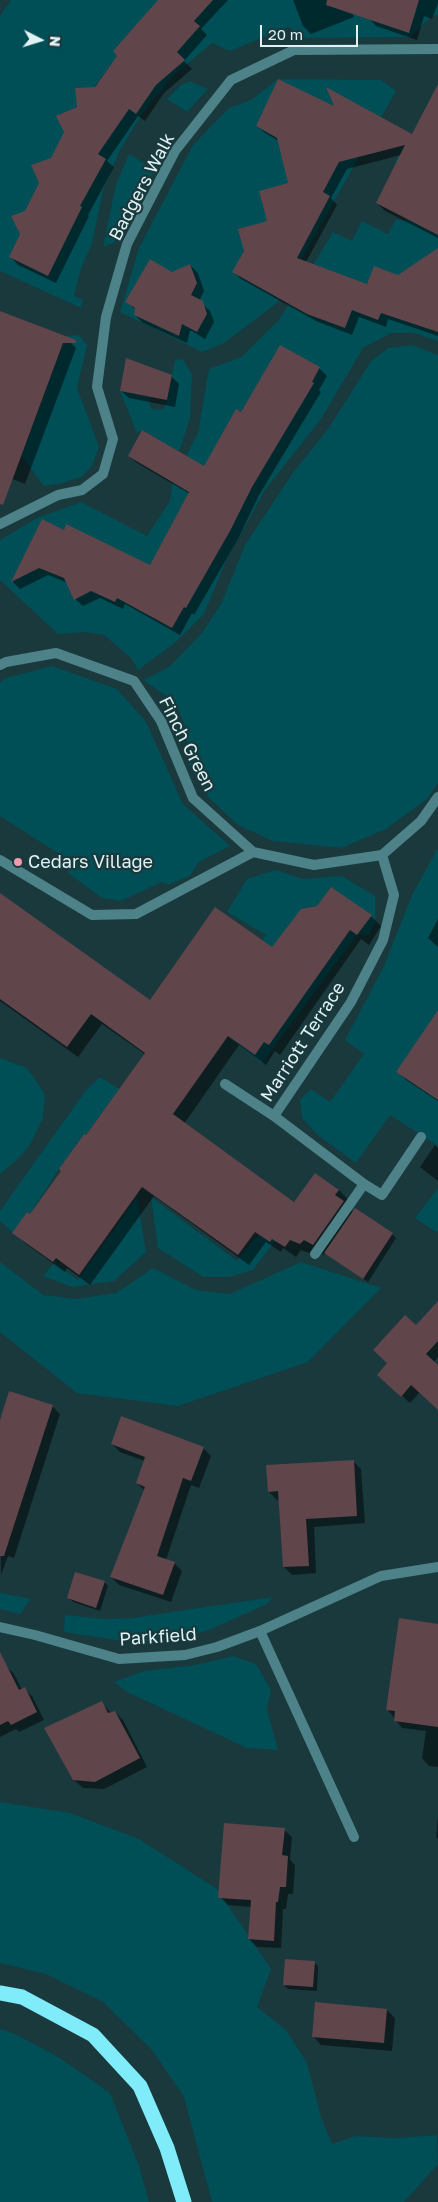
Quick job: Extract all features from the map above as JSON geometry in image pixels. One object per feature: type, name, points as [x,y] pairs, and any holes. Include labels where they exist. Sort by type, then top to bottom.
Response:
[{"type":"highway","points":[[0,1993],[22,1997],[93,2035],[140,2086],[167,2148],[184,2202]]},
{"type":"street","name":"Badgers Walk","points":[[0,524],[58,495],[82,490],[103,474],[113,438],[97,387],[106,317],[127,244],[175,152],[231,80],[294,50],[438,49]]},
{"type":"street","name":"Finch Green","points":[[0,665],[6,662],[56,653],[134,681],[161,722],[193,798],[253,852],[314,865],[382,855]]},
{"type":"street","points":[[382,855],[421,821],[438,797]]},
{"type":"street","points":[[0,860],[92,915],[136,914],[253,852]]},
{"type":"street","name":"Marriott Terrace","points":[[382,855],[394,895],[383,940],[352,1002],[274,1116],[364,1184],[382,1195],[421,1137]]},
{"type":"street","points":[[225,1084],[274,1116]]},
{"type":"street","points":[[315,1254],[364,1184]]},
{"type":"street","name":"Parkfield","points":[[0,1627],[119,1659],[185,1655],[216,1647],[260,1631],[381,1576],[438,1567]]},
{"type":"street","points":[[260,1631],[354,1837]]},
{"type":"shaded area","points":[[11,0],[438,0],[438,15],[432,16],[410,37],[305,38],[288,27],[230,51],[212,43],[173,76],[142,114],[120,150],[103,190],[92,244],[81,268],[74,296],[83,300],[81,308],[0,271],[0,16]]},
{"type":"shaded area","points":[[278,79],[381,80],[396,91],[277,303],[224,343],[202,352],[120,312],[139,248],[193,145],[229,108],[251,100]]},
{"type":"shaded area","points":[[190,81],[208,89],[187,112],[167,99],[181,85]]},
{"type":"shaded area","points":[[404,146],[435,161],[438,155],[438,341],[414,333],[391,333],[363,348],[321,419],[265,490],[226,561],[204,614],[176,642],[138,670],[131,658],[104,635],[85,632],[58,634],[0,580],[0,540],[37,518],[81,502],[147,536],[170,501],[173,480],[198,433],[209,369],[241,357],[279,320],[333,232],[352,241],[362,221],[388,234],[396,219],[404,221],[427,179],[395,162]]},
{"type":"shaded area","points":[[129,154],[155,170],[114,243],[103,247],[116,184]]},
{"type":"shaded area","points":[[79,335],[87,345],[77,388],[99,447],[92,466],[81,477],[59,484],[44,486],[21,456],[66,336]]},
{"type":"shaded area","points":[[412,345],[438,355],[438,783],[427,799],[386,829],[341,848],[273,841],[238,825],[208,797],[187,761],[187,730],[175,702],[143,680],[169,667],[202,633],[221,604],[245,545],[292,474],[328,429],[371,361],[388,348]]},
{"type":"shaded area","points":[[183,359],[192,375],[190,418],[179,452],[142,430],[137,433],[120,391],[151,397],[149,404],[152,409],[160,410],[164,408],[175,360]]},
{"type":"shaded area","points":[[52,666],[117,689],[146,722],[183,804],[230,846],[199,862],[190,876],[168,885],[162,882],[121,901],[102,898],[68,873],[67,859],[0,816],[0,682],[6,678]]},
{"type":"shaded area","points":[[438,848],[438,1146],[390,1115],[356,1163],[319,1136],[302,1118],[300,1100],[311,1089],[330,1102],[364,1054],[345,1040],[384,966],[412,895]]},
{"type":"shaded area","points":[[275,870],[303,879],[342,876],[375,896],[375,923],[369,935],[357,935],[262,1063],[208,1022],[266,935],[227,912],[247,879]]},
{"type":"shaded area","points":[[0,1058],[27,1068],[45,1094],[43,1118],[30,1145],[20,1157],[0,1174]]},
{"type":"shaded area","points":[[100,1077],[119,1089],[59,1169],[30,1214],[27,1212],[13,1233],[0,1221],[0,1211],[86,1090]]},
{"type":"shaded area","points":[[438,1188],[438,1231],[436,1232],[415,1218]]},
{"type":"shaded area","points":[[137,1197],[146,1252],[114,1281],[72,1287],[43,1276],[54,1263],[78,1280]]},
{"type":"shaded area","points":[[151,1197],[237,1261],[263,1230],[275,1241],[253,1270],[230,1277],[203,1277],[158,1248]]},
{"type":"shaded area","points":[[0,1262],[46,1297],[47,1295],[75,1299],[116,1293],[153,1268],[196,1290],[230,1294],[301,1262],[381,1288],[308,1362],[178,1406],[77,1393],[0,1332]]},
{"type":"shaded area","points":[[0,1593],[31,1599],[20,1614],[0,1609]]},
{"type":"shaded area","points":[[273,1597],[267,1604],[209,1630],[173,1640],[129,1642],[64,1632],[65,1615],[106,1619],[132,1618]]},
{"type":"shaded area","points":[[233,1656],[256,1664],[271,1690],[267,1709],[278,1750],[247,1748],[127,1692],[114,1682],[144,1671],[195,1665]]},
{"type":"shaded area","points":[[0,1802],[70,1813],[139,1839],[217,1889],[271,1969],[257,2007],[286,2030],[307,2063],[321,2117],[332,2144],[356,2136],[397,2138],[437,2135],[438,2164],[404,2202],[212,2202],[184,2097],[152,2050],[103,2002],[46,1974],[0,1963]]},
{"type":"shaded area","points":[[0,2029],[15,2034],[60,2058],[110,2093],[139,2166],[149,2202],[0,2202]]},
{"type":"building","points":[[158,0],[213,0],[194,21],[200,26],[177,52],[185,60],[156,85],[136,114],[129,109],[98,154],[106,159],[80,206],[82,207],[48,276],[9,257],[20,234],[11,216],[25,211],[39,183],[31,165],[51,158],[64,132],[56,116],[77,107],[75,88],[95,87],[117,56],[113,51]]},
{"type":"building","points":[[327,0],[419,0],[409,33],[326,5]]},
{"type":"building","points":[[278,79],[334,106],[326,87],[412,134],[438,84],[438,235],[376,203],[405,145],[339,162],[323,192],[330,196],[297,258],[367,284],[374,266],[398,275],[438,248],[438,332],[381,313],[378,320],[352,310],[345,328],[307,314],[232,272],[244,251],[238,229],[267,221],[259,191],[288,183],[277,138],[256,126]]},
{"type":"building","points":[[150,259],[172,272],[190,264],[197,283],[191,295],[203,301],[207,314],[197,332],[182,324],[179,336],[134,315],[135,308],[125,302]]},
{"type":"building","points":[[0,311],[76,340],[76,343],[63,343],[3,505],[0,504]]},
{"type":"building","points":[[280,345],[320,367],[312,382],[314,383],[252,487],[230,531],[186,608],[184,607],[172,628],[117,598],[115,602],[91,591],[74,600],[64,578],[39,568],[11,582],[42,519],[64,530],[66,524],[150,565],[189,492],[128,456],[142,430],[204,466],[236,409],[241,412]]},
{"type":"building","points":[[126,358],[172,375],[167,400],[120,391]]},
{"type":"building","points":[[331,887],[372,915],[357,935],[350,930],[269,1045],[264,1042],[255,1055],[228,1036],[173,1114],[294,1202],[315,1173],[339,1190],[335,1195],[344,1201],[313,1245],[304,1240],[300,1244],[290,1240],[285,1247],[272,1239],[270,1242],[255,1232],[238,1255],[142,1187],[79,1275],[56,1258],[53,1262],[12,1233],[27,1212],[30,1214],[61,1171],[59,1169],[84,1134],[86,1135],[145,1053],[91,1014],[67,1047],[0,999],[0,893],[150,1000],[215,907],[272,947],[301,909],[317,906]]},
{"type":"building","points":[[438,1010],[438,1100],[396,1072]]},
{"type":"building","points":[[355,1208],[393,1233],[363,1279],[324,1253]]},
{"type":"building","points":[[438,1301],[438,1341],[426,1354],[438,1365],[438,1410],[411,1385],[401,1397],[377,1375],[387,1363],[373,1350],[405,1315],[416,1325]]},
{"type":"building","points":[[9,1391],[53,1405],[4,1556],[0,1556],[0,1420]]},
{"type":"building","points":[[121,1416],[204,1447],[191,1481],[183,1478],[157,1556],[175,1562],[163,1595],[110,1577],[145,1487],[136,1483],[145,1457],[111,1444]]},
{"type":"building","points":[[354,1460],[357,1516],[306,1519],[309,1566],[283,1567],[278,1491],[268,1492],[266,1465]]},
{"type":"building","points":[[75,1572],[105,1581],[96,1608],[67,1598]]},
{"type":"building","points":[[399,1618],[438,1624],[438,1727],[394,1721],[395,1711],[386,1710]]},
{"type":"building","points":[[0,1652],[19,1690],[25,1687],[37,1712],[11,1725],[8,1721],[0,1725]]},
{"type":"building","points":[[102,1701],[108,1713],[115,1711],[140,1758],[95,1782],[73,1780],[44,1728]]},
{"type":"building","points":[[224,1823],[285,1828],[282,1855],[288,1856],[286,1887],[280,1887],[278,1902],[276,1902],[274,1941],[248,1939],[251,1900],[218,1898]]},
{"type":"building","points":[[285,1959],[315,1961],[313,1987],[283,1985]]},
{"type":"building","points":[[315,2002],[387,2009],[384,2043],[312,2037]]},
{"type":"place","name":"Cedars Village","points":[[18,862]]}]
